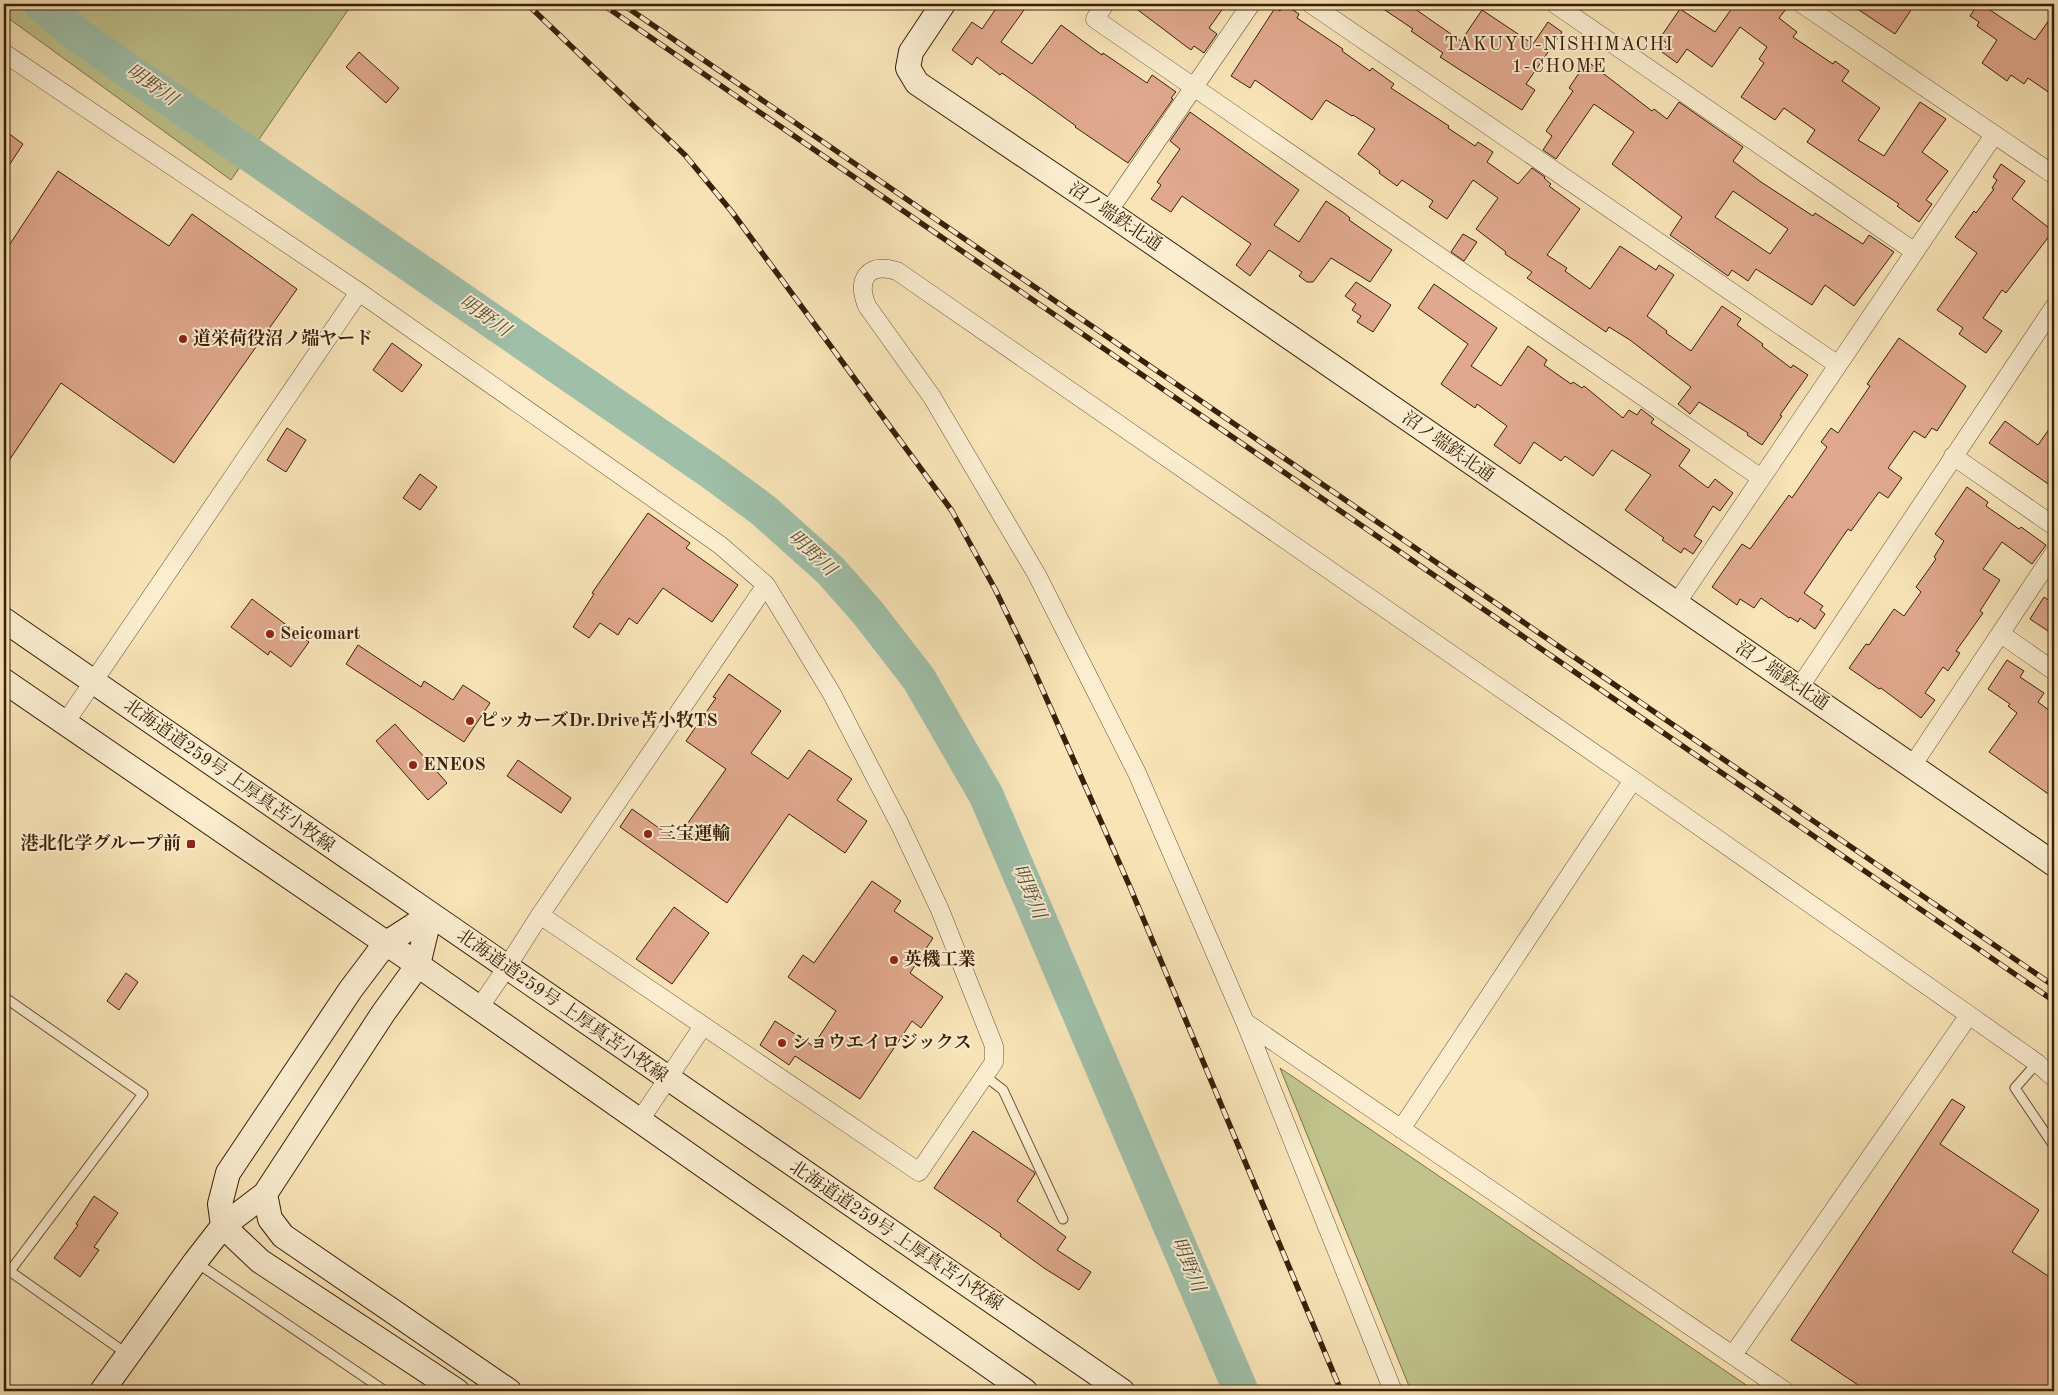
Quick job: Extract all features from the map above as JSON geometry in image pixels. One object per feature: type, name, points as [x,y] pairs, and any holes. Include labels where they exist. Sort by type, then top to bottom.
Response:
[{"type":"street","name":"沼ノ端鉄北通","points":[[943,4],[910,52],[908,68],[917,83],[1108,212],[2054,864]]},
{"type":"street","points":[[1105,4],[1095,19],[1761,478]]},
{"type":"street","points":[[1108,212],[1250,4]]},
{"type":"street","points":[[1311,4],[1838,365]]},
{"type":"street","points":[[1555,4],[1915,252]]},
{"type":"street","points":[[1802,4],[2054,175]]},
{"type":"street","points":[[4,53],[358,292],[720,545],[766,585],[832,694],[900,825],[940,910],[994,1046],[994,1062],[919,1172],[540,915]]},
{"type":"street","points":[[1676,604],[1994,135]]},
{"type":"street","points":[[1393,1391],[1245,1022],[1137,773],[1037,575],[932,397],[867,306],[862,295],[862,284],[867,275],[875,269],[885,267],[896,271],[1969,1014],[2037,1063],[2054,1078]]},
{"type":"street","points":[[65,723],[358,292]]},
{"type":"street","points":[[1799,688],[2054,307]]},
{"type":"street","points":[[1954,456],[2054,526]]},
{"type":"street","points":[[1912,766],[2054,553]]},
{"type":"street","points":[[479,1008],[540,915],[766,585]]},
{"type":"street","name":"北海道道259号 上厚真苫小牧線","points":[[4,620],[1122,1391]]},
{"type":"street","points":[[2001,634],[2054,671]]},
{"type":"street","points":[[4,681],[418,965],[1025,1391]]},
{"type":"street","points":[[1401,1129],[1633,780]]},
{"type":"street","points":[[430,915],[385,944],[352,989],[228,1173],[220,1204],[223,1226],[260,1261],[457,1391]]},
{"type":"street","points":[[102,1391],[194,1262],[223,1226],[265,1194],[384,1012],[418,965],[430,915]]},
{"type":"street","points":[[1733,1355],[1969,1014]]},
{"type":"street","points":[[1245,1022],[1786,1391]]},
{"type":"street","points":[[640,1120],[703,1026]]},
{"type":"street","points":[[265,1194],[270,1219],[283,1236],[509,1391]]},
{"type":"lane","points":[[4,997],[143,1094],[7,1269],[127,1354]]},
{"type":"lane","points":[[2037,1063],[2015,1088],[2054,1146]]},
{"type":"lane","points":[[985,1076],[1003,1090],[1063,1219]]},
{"type":"lane","points":[[194,1262],[385,1391]]},
{"type":"green space","points":[[4,4],[352,4],[231,180],[4,15]]},
{"type":"green space","points":[[1280,1068],[1755,1391],[1411,1391]]},
{"type":"building","points":[[999,4],[1015,4],[1024,10],[1001,42],[1032,64],[1061,25],[1102,55],[1103,53],[1147,83],[1152,75],[1176,92],[1128,163],[1075,127],[1002,73],[1000,75],[977,57],[972,65],[952,50],[972,22],[982,29]]},
{"type":"building","points":[[1130,4],[1226,4],[1209,28],[1217,34],[1204,53],[1194,46],[1191,50]]},
{"type":"building","points":[[1284,4],[1299,14],[1297,18],[1343,49],[1342,51],[1370,71],[1372,68],[1394,84],[1391,88],[1449,126],[1448,128],[1475,146],[1478,142],[1493,152],[1487,162],[1518,184],[1532,168],[1545,177],[1551,184],[1549,186],[1580,209],[1547,255],[1567,268],[1565,271],[1590,289],[1620,246],[1656,270],[1659,265],[1674,275],[1647,316],[1691,351],[1722,306],[1741,319],[1737,325],[1763,344],[1762,346],[1791,368],[1793,365],[1808,375],[1762,445],[1747,435],[1748,433],[1699,402],[1690,414],[1678,404],[1691,387],[1630,340],[1609,327],[1606,332],[1527,278],[1532,272],[1505,254],[1506,252],[1476,229],[1498,198],[1473,180],[1447,219],[1429,207],[1433,201],[1402,180],[1397,186],[1358,154],[1375,129],[1326,100],[1312,120],[1255,80],[1250,88],[1231,76],[1275,8],[1280,11]]},
{"type":"building","points":[[1376,4],[1408,4],[1461,41],[1482,10],[1533,44],[1548,22],[1562,32],[1526,84],[1535,90],[1522,110],[1440,57],[1443,53],[1411,31],[1413,29]]},
{"type":"building","points":[[1735,4],[1790,4],[1779,18],[1797,32],[1793,37],[1833,64],[1835,61],[1849,71],[1842,81],[1880,108],[1858,140],[1884,156],[1920,102],[1946,119],[1922,152],[1948,171],[1926,200],[1932,204],[1919,222],[1897,206],[1899,204],[1807,142],[1815,130],[1784,108],[1775,120],[1741,97],[1764,63],[1759,59],[1767,47],[1740,27],[1712,67],[1687,49],[1677,63],[1662,52],[1668,44],[1660,38],[1680,9],[1715,32]]},
{"type":"building","points":[[1850,4],[1915,4],[1895,34]]},
{"type":"building","points":[[1978,4],[1981,4],[2035,40],[2054,13],[2054,96],[2028,78],[2024,84],[2011,75],[2007,81],[1982,63],[1997,40],[1977,26],[1979,22],[1970,16]]},
{"type":"building","points":[[359,52],[399,88],[386,103],[346,67]]},
{"type":"building","points":[[1587,61],[1652,111],[1654,109],[1667,119],[1679,102],[1743,147],[1733,161],[1761,182],[1813,216],[1815,213],[1863,244],[1869,235],[1894,252],[1854,306],[1825,285],[1812,305],[1756,269],[1748,281],[1732,270],[1728,276],[1670,235],[1682,217],[1612,164],[1634,132],[1594,104],[1556,159],[1543,150],[1552,136],[1546,131],[1573,91],[1569,88]],"holes":[[[1733,191],[1788,229],[1770,254],[1715,217]]]},
{"type":"building","points":[[1190,112],[1299,190],[1274,225],[1299,242],[1326,201],[1344,213],[1350,218],[1349,220],[1392,250],[1370,282],[1331,258],[1313,282],[1307,282],[1299,276],[1302,272],[1269,250],[1250,276],[1236,265],[1251,244],[1182,196],[1171,212],[1151,199],[1161,185],[1157,182],[1180,149],[1170,141]]},
{"type":"building","points":[[4,130],[23,144],[4,173]]},
{"type":"building","points":[[2001,164],[2025,181],[2012,199],[2053,231],[2006,293],[2002,290],[1983,318],[2002,331],[1986,353],[1959,334],[1963,328],[1937,310],[1977,253],[1955,237],[1974,211],[1976,213],[1994,189],[1992,188],[1997,180],[1993,177]]},
{"type":"building","points":[[58,171],[169,246],[192,214],[297,289],[174,463],[61,383],[4,468],[4,253]]},
{"type":"building","points":[[1463,234],[1477,242],[1464,261],[1451,252]]},
{"type":"building","points":[[1356,282],[1391,305],[1373,332],[1357,322],[1361,316],[1352,310],[1356,304],[1345,296]]},
{"type":"building","points":[[1434,284],[1497,328],[1471,366],[1501,386],[1528,346],[1547,360],[1544,365],[1571,384],[1573,382],[1582,388],[1584,386],[1623,418],[1629,410],[1637,415],[1641,409],[1654,419],[1651,423],[1690,450],[1679,466],[1708,488],[1715,479],[1733,493],[1720,511],[1713,506],[1694,536],[1702,541],[1693,554],[1684,548],[1681,553],[1662,540],[1664,538],[1625,510],[1651,475],[1612,450],[1593,476],[1565,456],[1561,461],[1534,442],[1520,464],[1494,445],[1507,426],[1477,404],[1475,408],[1441,384],[1468,344],[1418,308]]},
{"type":"building","points":[[1899,338],[1966,386],[1937,431],[1932,428],[1925,438],[1914,431],[1888,468],[1902,478],[1888,498],[1879,492],[1851,531],[1848,529],[1804,593],[1823,606],[1820,610],[1825,614],[1815,629],[1800,618],[1798,622],[1789,618],[1761,598],[1754,608],[1740,599],[1737,605],[1712,587],[1742,544],[1750,549],[1789,495],[1792,498],[1827,447],[1821,442],[1831,428],[1838,433],[1870,386],[1867,384]]},
{"type":"building","points":[[392,343],[422,365],[402,392],[373,370]]},
{"type":"building","points":[[2005,421],[2038,445],[2054,422],[2054,488],[1989,443]]},
{"type":"building","points":[[287,428],[306,440],[286,472],[267,460]]},
{"type":"building","points":[[420,474],[437,487],[420,510],[403,498]]},
{"type":"building","points":[[1967,487],[1988,502],[1986,506],[2046,545],[2032,564],[2002,542],[1983,569],[2000,580],[1980,611],[1983,613],[1956,651],[1960,653],[1948,671],[1943,667],[1925,693],[1935,700],[1921,718],[1881,688],[1879,689],[1849,668],[1866,644],[1869,645],[1894,609],[1904,616],[1921,592],[1916,587],[1936,559],[1934,557],[1944,541],[1935,534]]},
{"type":"building","points":[[648,513],[690,543],[686,548],[738,585],[712,622],[663,588],[637,624],[629,618],[618,635],[600,623],[589,638],[573,627],[594,594],[592,593]]},
{"type":"building","points":[[2044,597],[2054,604],[2054,635],[2030,619]]},
{"type":"building","name":"Seicomart","points":[[252,599],[309,642],[291,667],[270,651],[268,655],[231,627]]},
{"type":"building","points":[[358,645],[421,687],[424,681],[453,700],[463,685],[490,703],[464,742],[346,664]]},
{"type":"building","points":[[2007,660],[2024,671],[2020,677],[2044,693],[2038,702],[2054,714],[2054,798],[1989,752],[2017,713],[2008,706],[2010,704],[1988,689]]},
{"type":"building","points":[[729,674],[781,711],[751,753],[788,779],[809,750],[852,779],[837,800],[867,821],[845,853],[789,814],[727,903],[620,827],[632,809],[676,840],[726,769],[686,741],[716,698],[713,697]]},
{"type":"building","points":[[395,724],[447,783],[428,800],[376,741]]},
{"type":"building","points":[[518,760],[571,798],[561,813],[507,776]]},
{"type":"building","points":[[872,881],[901,901],[894,911],[933,938],[910,973],[943,997],[921,1028],[912,1021],[860,1099],[795,1056],[789,1065],[760,1045],[775,1021],[813,1046],[836,1011],[788,977],[803,955],[814,963]]},
{"type":"building","points":[[674,907],[709,933],[672,984],[636,959]]},
{"type":"building","points":[[126,973],[138,982],[119,1010],[107,1001]]},
{"type":"building","points":[[1952,1099],[1965,1107],[1940,1144],[2039,1210],[2012,1252],[2054,1280],[2054,1391],[1867,1391],[1791,1340]]},
{"type":"building","points":[[973,1131],[1034,1172],[1035,1174],[1017,1201],[1066,1237],[1057,1250],[1091,1272],[1079,1290],[1044,1268],[1000,1236],[1001,1234],[934,1188]]},
{"type":"building","points":[[94,1196],[118,1213],[94,1247],[99,1250],[80,1277],[54,1258],[78,1225],[76,1224]]},
{"type":"waterway","name":"明野川","points":[[41,4],[79,36],[136,76],[710,471],[763,510],[830,570],[868,613],[919,679],[986,795],[1241,1391]]},
{"type":"railway","points":[[527,4],[685,155],[732,212],[952,511],[995,589],[1032,666],[1130,887],[1341,1391]]},
{"type":"railway","points":[[602,4],[2054,1001]]},
{"type":"railway","points":[[622,4],[2054,986]]},
{"type":"place","name":"道栄荷役沼ノ端ヤード","points":[[183,339]]},
{"type":"place","name":"Seicomart","points":[[270,634]]},
{"type":"place","name":"ピッカーズDr.Drive苫小牧TS","points":[[470,721]]},
{"type":"place","name":"ENEOS","points":[[413,765]]},
{"type":"place","name":"三宝運輸","points":[[648,834]]},
{"type":"place","name":"港北化学グループ前","points":[[191,844]]},
{"type":"place","name":"英機工業","points":[[894,960]]},
{"type":"place","name":"ショウエイロジックス","points":[[782,1043]]},
{"type":"district","name":"TAKUYU-NISHIMACHI 1-CHOME","points":[[1559,56]]}]
